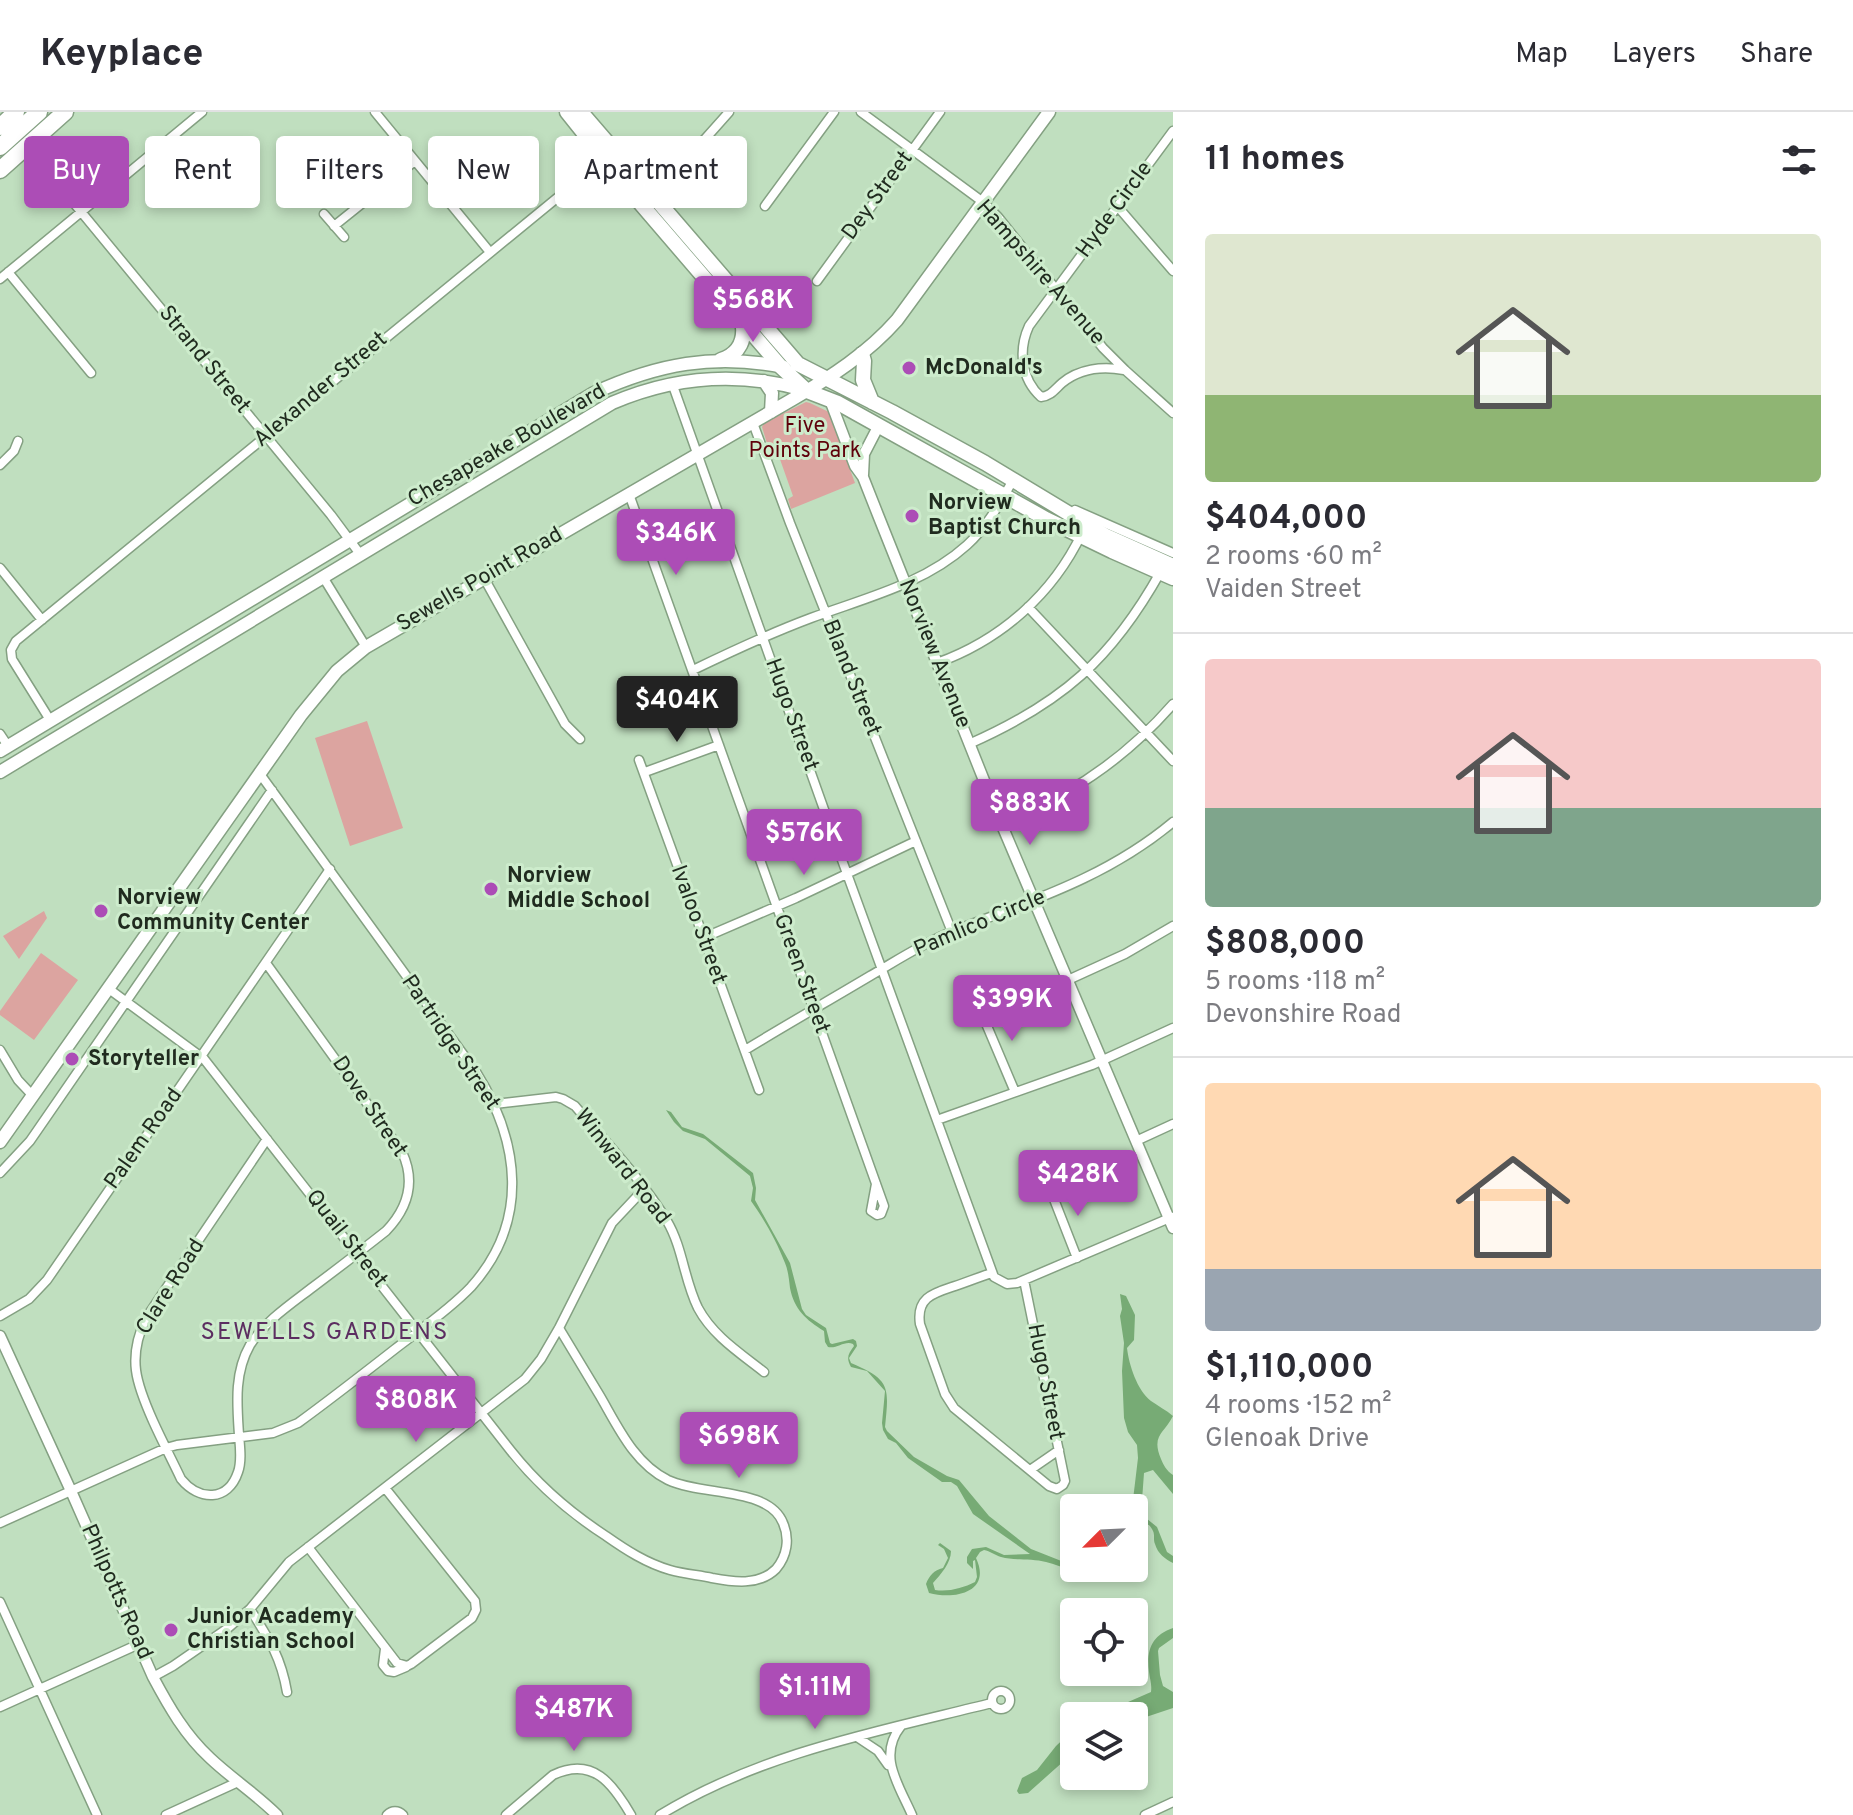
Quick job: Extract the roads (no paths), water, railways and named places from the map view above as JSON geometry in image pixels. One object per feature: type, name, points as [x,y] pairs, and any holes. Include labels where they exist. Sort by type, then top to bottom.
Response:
[{"type":"highway","points":[[0,127],[16,112]]},
{"type":"highway","points":[[0,147],[39,112]]},
{"type":"highway","points":[[38,136],[65,112]]},
{"type":"highway","points":[[40,136],[73,112]]},
{"type":"highway","points":[[0,170],[24,148]]},
{"type":"main road","points":[[567,112],[590,136]]},
{"type":"main road","points":[[581,112],[597,136]]},
{"type":"main road","name":"Sewells Point Road","points":[[0,1142],[260,774],[323,688],[350,659],[807,391],[862,354],[897,320],[1049,112]]},
{"type":"main road","points":[[652,208],[781,367],[807,391]]},
{"type":"main road","points":[[656,208],[691,240],[789,356],[826,379]]},
{"type":"main road","points":[[721,360],[730,357],[739,348],[744,334],[742,320]]},
{"type":"main road","points":[[862,354],[863,380],[873,402]]},
{"type":"main road","name":"Chesapeake Boulevard","points":[[4,749],[594,393],[659,368],[699,361],[742,361],[826,379],[1013,480],[1083,530]]},
{"type":"main road","name":"Chesapeake Boulevard","points":[[0,772],[603,408],[631,395],[672,383],[718,378],[764,381],[807,391],[879,425],[1005,495],[1169,566]]},
{"type":"main road","points":[[764,381],[772,393],[771,412]]},
{"type":"main road","points":[[594,393],[603,408]]},
{"type":"street","points":[[0,279],[202,112]]},
{"type":"street","points":[[375,112],[489,251]]},
{"type":"street","points":[[708,136],[729,112]]},
{"type":"street","points":[[765,206],[834,112]]},
{"type":"street","name":"Hampshire Avenue","points":[[861,112],[983,202],[1103,348],[1173,413]]},
{"type":"street","name":"Dey Street","points":[[817,281],[940,112]]},
{"type":"street","name":"Hyde Circle","points":[[1125,370],[1106,368],[1082,372],[1064,381],[1049,396],[1041,397],[1027,377],[1022,349],[1029,326],[1173,131]]},
{"type":"street","points":[[334,226],[415,161]]},
{"type":"street","name":"Alexander Street","points":[[50,720],[11,654],[14,644],[555,198]]},
{"type":"street","points":[[1118,207],[1173,271]]},
{"type":"street","name":"Strand Street","points":[[79,208],[360,554]]},
{"type":"street","points":[[324,214],[344,237]]},
{"type":"street","points":[[8,272],[91,373]]},
{"type":"street","name":"Hugo Street","points":[[672,383],[992,1273]]},
{"type":"street","name":"Norview Avenue","points":[[830,400],[1001,823],[1172,1221]]},
{"type":"street","name":"Bland Street","points":[[753,423],[952,932]]},
{"type":"street","points":[[863,477],[864,454],[879,425]]},
{"type":"street","points":[[0,465],[14,451],[18,441]]},
{"type":"street","points":[[693,670],[763,636],[936,569],[970,543],[991,517],[1013,480]]},
{"type":"street","points":[[969,744],[1023,718],[1063,692],[1104,654],[1169,566],[1033,492]]},
{"type":"street","name":"Green Street","points":[[629,494],[876,1184]]},
{"type":"street","points":[[937,663],[989,638],[1028,607],[1052,581],[1083,530]]},
{"type":"street","points":[[0,568],[42,620]]},
{"type":"street","points":[[323,577],[366,647]]},
{"type":"street","points":[[484,578],[565,724],[580,739]]},
{"type":"street","points":[[1028,607],[1173,761]]},
{"type":"street","points":[[1001,823],[1074,788],[1109,765],[1173,704]]},
{"type":"street","points":[[0,734],[4,749]]},
{"type":"street","points":[[645,772],[719,745]]},
{"type":"street","name":"Ivaloo Street","points":[[639,760],[759,1090]]},
{"type":"street","name":"Partridge Street","points":[[0,1523],[166,1448],[273,1433],[298,1423],[458,1299],[494,1254],[505,1227],[511,1205],[512,1171],[507,1137],[495,1104],[476,1072],[260,774]]},
{"type":"street","points":[[0,1173],[30,1141],[272,790]]},
{"type":"street","name":"Pamlico Circle","points":[[745,1050],[952,932],[1034,901],[1100,871],[1173,822]]},
{"type":"street","points":[[703,938],[916,841]]},
{"type":"street","name":"Palem Road","points":[[0,1316],[29,1299],[47,1280],[330,869]]},
{"type":"street","points":[[1068,980],[1125,954],[1173,926]]},
{"type":"street","name":"Dove Street","points":[[239,1438],[238,1382],[250,1345],[267,1324],[386,1231],[401,1213],[410,1185],[407,1161],[402,1152],[266,963]]},
{"type":"street","name":"Quail Street","points":[[109,989],[202,1056],[531,1476],[553,1498],[638,1557],[673,1571],[742,1582],[769,1574],[786,1552],[783,1522],[774,1509],[761,1501],[676,1483],[647,1465],[630,1447],[559,1328]]},
{"type":"street","points":[[979,1007],[1015,1092]]},
{"type":"street","points":[[937,1120],[1102,1061],[1173,1028]]},
{"type":"street","points":[[0,1050],[18,1080],[33,1096]]},
{"type":"street","name":"Winward Road","points":[[495,1104],[556,1097],[571,1103],[663,1214],[675,1236],[694,1298],[706,1320],[726,1343],[764,1372]]},
{"type":"street","points":[[1136,1141],[1173,1124]]},
{"type":"street","name":"Clare Road","points":[[239,1438],[239,1465],[234,1480],[224,1491],[207,1496],[194,1492],[181,1479],[137,1382],[135,1357],[139,1333],[154,1305],[267,1139]]},
{"type":"street","points":[[153,1677],[228,1628],[250,1609],[280,1571],[308,1547],[525,1379],[534,1370],[559,1328],[612,1223],[644,1189]]},
{"type":"street","points":[[1050,1189],[1077,1258]]},
{"type":"street","points":[[1059,1450],[1065,1481],[1060,1488],[1053,1488],[954,1408],[920,1324],[919,1312],[931,1295],[992,1273],[997,1280],[1007,1284],[1017,1283],[1172,1221]]},
{"type":"street","name":"Hugo Street","points":[[1024,1280],[1059,1450],[1030,1470]]},
{"type":"street","name":"Philpotts Road","points":[[0,1336],[153,1677],[178,1721],[204,1752],[277,1815]]},
{"type":"street","points":[[308,1547],[385,1649],[383,1665],[388,1671],[394,1672],[407,1666],[472,1618],[477,1607],[475,1601],[385,1488]]},
{"type":"street","points":[[0,1602],[97,1815]]},
{"type":"street","points":[[250,1609],[277,1654],[287,1692]]},
{"type":"street","points":[[0,1707],[139,1644]]},
{"type":"street","points":[[660,1815],[728,1779],[815,1747],[992,1703]]},
{"type":"street","points":[[891,1770],[891,1743],[901,1726]]},
{"type":"street","points":[[856,1737],[878,1751],[891,1770],[912,1815]]},
{"type":"street","points":[[506,1815],[553,1775],[581,1769],[606,1780],[631,1815]]},
{"type":"street","points":[[166,1815],[238,1782]]},
{"type":"street","points":[[1145,1815],[1173,1802]]},
{"type":"street","points":[[387,1815],[397,1811],[403,1815]]},
{"type":"place","name":"McDonald's","points":[[909,368]]},
{"type":"place","name":"Norview Baptist Church","points":[[912,516]]},
{"type":"place","name":"Norview Middle School","points":[[491,889]]},
{"type":"place","name":"Norview Community Center","points":[[101,911]]},
{"type":"place","name":"Storyteller","points":[[72,1059]]},
{"type":"place","name":"Junior Academy Christian School","points":[[171,1630]]},
{"type":"district","name":"SEWELLS GARDENS","points":[[325,1333]]},
{"type":"park label","name":"Five Points Park","points":[[805,438]]}]
